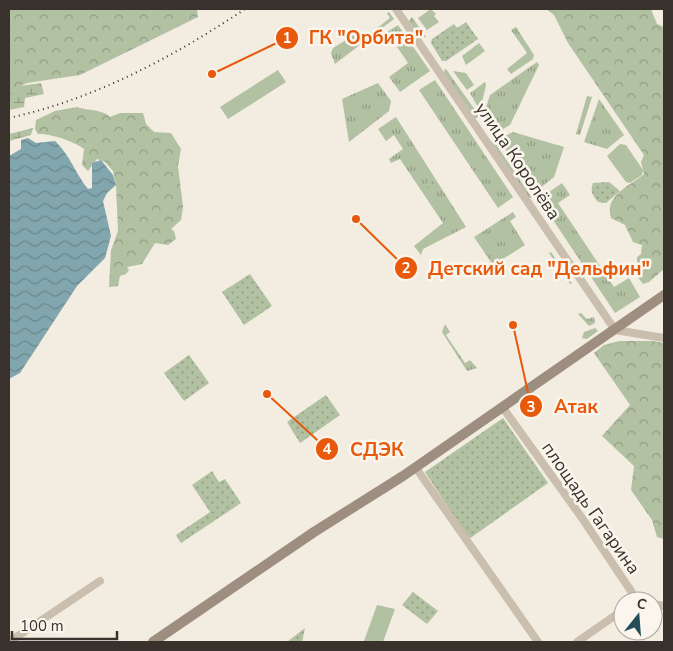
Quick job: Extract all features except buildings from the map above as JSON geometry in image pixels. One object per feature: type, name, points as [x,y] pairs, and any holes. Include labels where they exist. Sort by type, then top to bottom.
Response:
[{"type":"main road","points":[[153,642],[314,532],[416,468],[664,295]]},
{"type":"street","name":"улица Королёва","points":[[396,9],[615,330]]},
{"type":"street","points":[[615,330],[664,338]]},
{"type":"street","name":"площадь Гагарина","points":[[503,408],[631,591]]},
{"type":"street","points":[[416,468],[538,642]]},
{"type":"street","points":[[9,642],[100,581]]},
{"type":"street","points":[[577,642],[613,617]]},
{"type":"green space","points":[[9,9],[197,9],[198,17],[80,75],[27,83],[9,91]]},
{"type":"green space","points":[[431,9],[436,14],[434,16],[439,22],[427,30],[418,18]]},
{"type":"green space","points":[[546,9],[651,9],[657,24],[664,27],[664,269],[649,282],[643,284],[637,276],[637,257],[641,254],[642,245],[633,242],[625,225],[611,218],[610,210],[611,203],[615,197],[644,174],[641,162],[644,155],[568,43],[554,15]]},
{"type":"green space","points":[[389,12],[394,19],[335,64],[331,53],[333,48],[354,35],[359,42],[390,18],[387,13]]},
{"type":"green space","points":[[412,17],[426,37],[420,38],[409,21]]},
{"type":"green space","points":[[466,22],[478,39],[446,61],[442,61],[431,43],[432,39],[454,24],[457,28]]},
{"type":"green space","points":[[398,25],[430,71],[400,92],[389,77],[408,63],[387,32]]},
{"type":"green space","points":[[516,27],[534,55],[533,59],[511,74],[507,69],[527,53],[511,30]]},
{"type":"green space","points":[[479,43],[485,51],[466,65],[462,56]]},
{"type":"green space","points":[[537,62],[539,65],[510,125],[496,133],[484,114],[490,95]]},
{"type":"green space","points":[[445,69],[480,117],[475,118],[444,73]]},
{"type":"green space","points":[[278,70],[286,82],[228,119],[220,107]]},
{"type":"green space","points":[[453,71],[466,73],[474,85],[467,90]]},
{"type":"green space","points":[[435,80],[513,197],[498,208],[419,90]]},
{"type":"green space","points":[[485,82],[486,85],[480,111],[470,93]]},
{"type":"green space","points":[[41,83],[44,94],[25,98],[24,107],[9,110],[9,90],[20,86]]},
{"type":"green space","points":[[378,83],[391,101],[389,111],[349,142],[342,99]]},
{"type":"green space","points":[[587,96],[592,97],[580,135],[576,134]]},
{"type":"green space","points":[[599,99],[624,135],[607,149],[584,142]]},
{"type":"green space","points":[[77,107],[99,111],[110,117],[120,113],[143,113],[146,124],[154,132],[171,133],[181,149],[178,166],[183,207],[181,220],[171,229],[174,231],[176,239],[168,245],[155,243],[142,264],[127,267],[129,270],[126,274],[120,276],[118,286],[109,287],[111,250],[118,231],[116,185],[113,171],[105,162],[97,159],[88,171],[82,165],[84,149],[62,138],[38,134],[35,129],[36,120],[55,111]]},
{"type":"green space","points":[[396,117],[466,227],[423,249],[421,255],[414,246],[443,223],[400,159],[391,163],[389,159],[403,149],[394,135],[386,141],[378,129]]},
{"type":"green space","points":[[33,128],[31,135],[9,141],[9,134]]},
{"type":"green space","points":[[513,132],[564,147],[554,177],[534,193],[499,139]]},
{"type":"green space","points":[[493,140],[532,198],[529,198],[491,143]]},
{"type":"green space","points":[[620,144],[626,145],[643,170],[642,175],[630,183],[626,182],[607,156]]},
{"type":"green space","points":[[432,178],[438,184],[432,190],[426,184]]},
{"type":"green space","points":[[609,182],[620,191],[606,203],[598,202],[592,193],[593,183]]},
{"type":"green space","points":[[562,183],[570,195],[558,203],[614,287],[629,278],[640,297],[615,313],[539,199]]},
{"type":"green space","points":[[513,212],[516,217],[510,221],[525,245],[493,265],[474,237]]},
{"type":"green space","points":[[551,252],[572,283],[570,284],[549,253]]},
{"type":"green space","points":[[250,274],[272,306],[244,325],[222,292]]},
{"type":"green space","points":[[581,313],[587,319],[594,317],[595,323],[589,326],[578,314]]},
{"type":"green space","points":[[445,324],[450,332],[446,335],[465,363],[470,360],[477,368],[467,371],[442,332]]},
{"type":"green space","points":[[595,328],[598,331],[587,339],[582,338],[584,332]]},
{"type":"green space","points":[[619,341],[653,341],[664,343],[664,539],[657,537],[652,520],[631,490],[634,466],[602,436],[630,405],[594,353],[604,345]]},
{"type":"green space","points":[[189,355],[209,383],[184,401],[164,373]]},
{"type":"green space","points":[[326,395],[340,415],[300,443],[287,422]]},
{"type":"green space","points":[[503,418],[548,483],[469,539],[425,472]]},
{"type":"green space","points":[[212,471],[219,482],[225,479],[241,503],[181,543],[176,535],[210,512],[192,485]]},
{"type":"green space","points":[[413,592],[438,611],[427,624],[402,605]]},
{"type":"green space","points":[[377,605],[395,609],[383,642],[364,641]]},
{"type":"green space","points":[[305,628],[302,642],[287,642]]},
{"type":"water","points":[[28,138],[36,143],[55,141],[65,152],[88,189],[92,188],[92,163],[101,160],[113,175],[116,185],[107,193],[103,201],[111,236],[105,258],[77,286],[20,373],[9,379],[9,156],[21,149],[21,140]]},
{"type":"railway","points":[[9,118],[41,110],[102,88],[190,44],[245,9]]},
{"type":"place","name":"ГК \"Орбита\"","points":[[212,74]]},
{"type":"place","name":"Детский сад \"Дельфин\"","points":[[356,219]]},
{"type":"place","name":"Атак","points":[[513,325]]},
{"type":"place","name":"СДЭК","points":[[267,394]]}]
